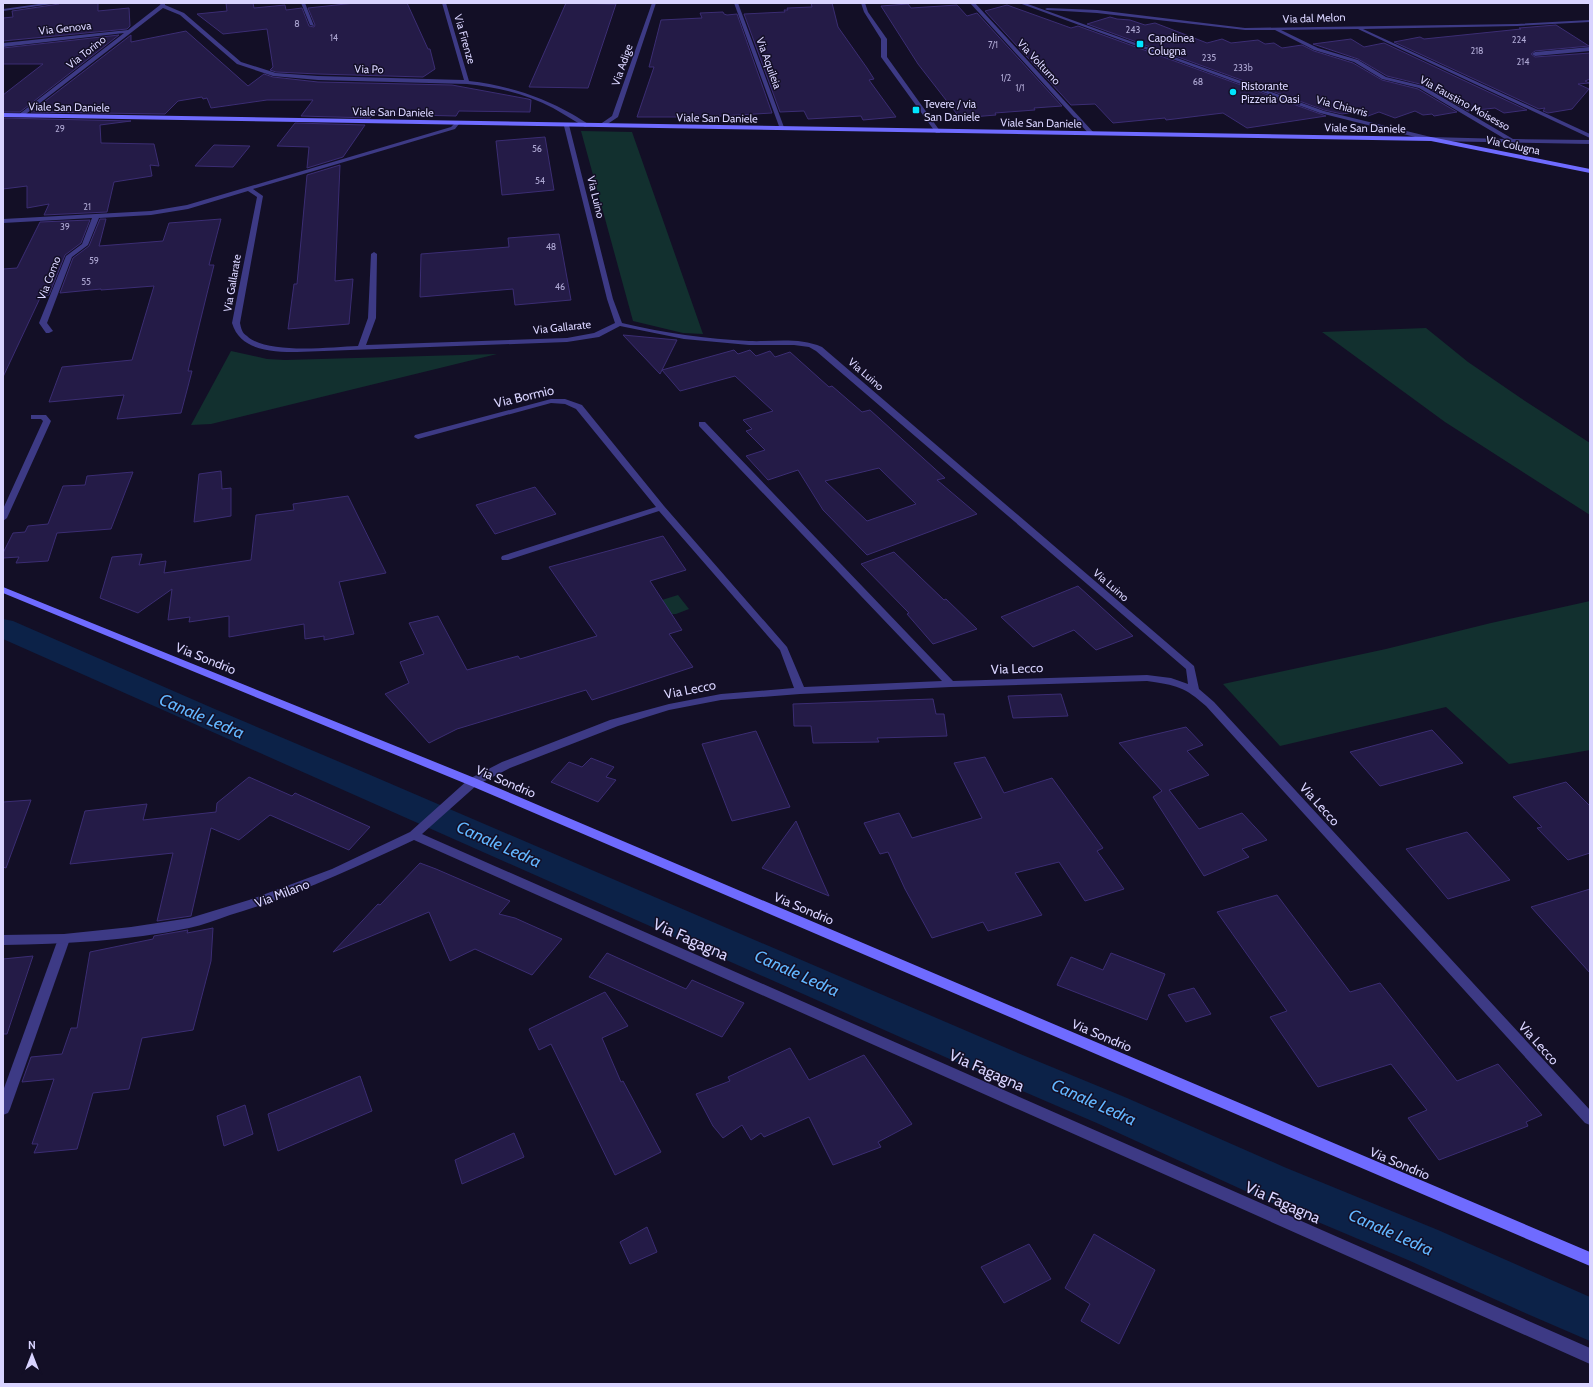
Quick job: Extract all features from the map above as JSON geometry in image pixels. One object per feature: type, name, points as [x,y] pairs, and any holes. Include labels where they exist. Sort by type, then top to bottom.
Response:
[{"type":"street","points":[[3,10],[56,3]]},
{"type":"street","points":[[303,3],[312,25]]},
{"type":"street","name":"Via Firenze","points":[[444,3],[467,82]]},
{"type":"street","name":"Via Adige","points":[[601,126],[615,117],[654,3]]},
{"type":"street","name":"Via Aquileia","points":[[736,3],[783,129]]},
{"type":"street","points":[[863,3],[866,12],[884,39],[884,57],[938,132]]},
{"type":"street","name":"Via Volturno","points":[[972,3],[1092,134]]},
{"type":"street","name":"Via Chiavris","points":[[1021,3],[1138,44],[1322,112],[1431,139]]},
{"type":"street","name":"Via Po","points":[[162,4],[182,14],[239,63],[275,75],[318,78],[467,82],[491,85],[554,106],[587,126]]},
{"type":"street","name":"Via Torino","points":[[20,116],[162,4]]},
{"type":"street","name":"Via dal Melon","points":[[1039,9],[1081,9],[1211,26],[1275,29],[1517,25],[1590,21]]},
{"type":"street","name":"Via Faustino Moisesso","points":[[1356,27],[1590,136]]},
{"type":"street","name":"Via Faustino Moisesso","points":[[1275,29],[1316,50],[1356,60],[1384,78],[1421,87],[1513,141]]},
{"type":"street","name":"Via Genova","points":[[3,45],[129,31]]},
{"type":"street","points":[[1535,54],[1590,49]]},
{"type":"street","name":"Viale San Daniele","points":[[3,115],[567,126],[1431,139]]},
{"type":"street","points":[[3,221],[151,213],[188,207],[250,190],[453,128],[456,124]]},
{"type":"street","name":"Via Luino","points":[[567,126],[610,298],[619,324],[646,332],[678,338],[750,343],[804,343],[819,349],[1191,668],[1194,690]]},
{"type":"street","name":"Via Faustino Moisesso","points":[[1431,139],[1590,142]]},
{"type":"street","name":"Via Colugna","points":[[1431,139],[1590,172]]},
{"type":"street","name":"Via Gallarate","points":[[250,190],[260,196],[236,323],[238,332],[246,339],[272,349],[297,350],[567,340],[596,335],[619,324]]},
{"type":"street","name":"Via Como","points":[[49,331],[44,324],[69,256],[85,245],[96,216]]},
{"type":"street","points":[[361,348],[372,318],[374,254]]},
{"type":"street","name":"Via Bormio","points":[[418,437],[551,401],[562,400],[571,402],[579,407],[661,508],[784,650],[800,691]]},
{"type":"street","points":[[3,518],[47,421],[43,418],[34,418]]},
{"type":"street","points":[[702,424],[951,684]]},
{"type":"street","points":[[505,558],[661,508]]},
{"type":"street","name":"Via Sondrio","points":[[3,590],[474,782],[1590,1259]]},
{"type":"street","name":"Via Lecco","points":[[474,782],[506,765],[614,723],[669,707],[720,697],[800,691],[951,684],[1147,678],[1171,682],[1194,690],[1220,716],[1590,1119]]},
{"type":"street","name":"Via Milano","points":[[3,940],[64,939],[131,932],[190,923],[252,904],[336,872],[418,832],[474,782]]},
{"type":"street","name":"Via Fagagna","points":[[418,832],[1590,1356]]},
{"type":"street","points":[[3,1109],[64,939]]},
{"type":"green space","points":[[581,131],[632,132],[703,334],[683,333],[633,321]]},
{"type":"green space","points":[[1426,328],[1468,362],[1590,443],[1590,515],[1445,422],[1322,332]]},
{"type":"green space","points":[[231,351],[267,359],[285,360],[497,354],[211,424],[191,425]]},
{"type":"green space","points":[[678,595],[689,609],[676,614],[607,617]]},
{"type":"green space","points":[[1590,601],[1590,750],[1509,764],[1446,707],[1280,746],[1223,684],[1386,649],[1491,623]]},
{"type":"building","points":[[60,3],[98,3],[98,11],[129,8],[130,26],[127,29],[3,41],[3,18],[13,17],[12,11]]},
{"type":"building","points":[[226,3],[253,3],[254,8],[285,5],[286,10],[302,8],[309,26],[314,27],[315,25],[308,8],[355,3],[407,3],[428,49],[430,49],[435,69],[423,77],[276,72],[270,70],[273,67],[267,29],[223,34],[197,14],[227,11]]},
{"type":"building","points":[[566,3],[616,4],[588,88],[529,87]]},
{"type":"building","points":[[811,3],[832,3],[838,27],[874,79],[869,80],[896,117],[863,120],[861,116],[808,119],[804,111],[780,112],[744,14],[785,12],[784,10],[788,10],[787,8],[812,7]]},
{"type":"building","points":[[908,4],[911,8],[957,5],[967,16],[977,13],[1062,106],[1034,108],[1035,110],[995,113],[996,115],[960,118],[918,64],[881,6]]},
{"type":"building","points":[[1007,5],[1071,28],[1078,26],[1326,116],[1247,128],[1223,113],[1166,120],[1165,118],[1113,123],[1095,104],[1071,105],[985,11]]},
{"type":"building","points":[[723,12],[727,15],[737,14],[772,113],[705,117],[637,117],[654,67],[649,67],[661,20],[702,18],[700,13]]},
{"type":"building","points":[[1110,17],[1130,20],[1145,25],[1155,23],[1207,43],[1222,39],[1231,43],[1258,40],[1265,44],[1274,43],[1282,48],[1302,45],[1314,51],[1353,63],[1382,80],[1418,89],[1457,112],[1434,116],[1432,114],[1423,115],[1415,111],[1395,118],[1379,112],[1368,116],[1356,112],[1342,114],[1324,110],[1087,24]]},
{"type":"building","points":[[1556,25],[1589,46],[1535,51],[1531,54],[1535,57],[1590,53],[1590,79],[1585,81],[1589,83],[1578,84],[1589,89],[1572,109],[1548,113],[1543,111],[1545,108],[1539,109],[1394,42],[1420,37],[1424,39]]},
{"type":"building","points":[[186,31],[248,86],[264,74],[273,77],[318,82],[452,85],[531,100],[530,112],[459,111],[456,116],[372,114],[370,118],[301,116],[313,100],[267,100],[211,108],[207,98],[203,99],[202,97],[178,101],[165,114],[31,112],[131,35],[131,42]]},
{"type":"building","points":[[119,35],[20,112],[3,112],[3,95],[43,64],[3,64],[3,48]]},
{"type":"building","points":[[1351,39],[1364,47],[1384,43],[1527,110],[1504,113],[1495,108],[1468,111],[1424,85],[1387,76],[1358,59],[1313,44]]},
{"type":"building","points":[[3,118],[131,121],[100,125],[101,143],[154,144],[159,166],[150,165],[152,176],[114,182],[107,212],[44,215],[49,204],[27,208],[27,186],[3,189]]},
{"type":"building","points":[[295,123],[365,125],[343,157],[307,168],[309,147],[277,146]]},
{"type":"building","points":[[545,137],[554,190],[502,195],[496,141]]},
{"type":"building","points":[[214,145],[250,146],[233,167],[195,166]]},
{"type":"building","points":[[340,165],[335,281],[353,279],[349,324],[288,329],[294,284],[297,284],[307,175]]},
{"type":"building","points":[[100,219],[106,219],[99,246],[163,241],[169,223],[221,219],[209,265],[214,265],[188,371],[192,371],[181,413],[117,419],[124,395],[49,402],[62,367],[132,360],[154,286],[60,293],[73,258],[89,246]]},
{"type":"building","points":[[90,220],[81,243],[65,255],[49,295],[41,296],[3,377],[3,269],[17,268],[40,222]]},
{"type":"building","points":[[559,234],[571,300],[515,305],[513,289],[420,297],[421,254],[509,247],[508,238]]},
{"type":"building","points":[[623,335],[677,340],[660,374]]},
{"type":"building","points":[[734,350],[738,354],[750,350],[756,356],[770,351],[775,357],[790,352],[829,387],[832,386],[862,412],[870,410],[945,478],[937,480],[977,514],[867,555],[823,510],[798,470],[768,480],[746,456],[765,450],[746,431],[752,429],[743,420],[773,411],[735,376],[680,391],[662,370]],"holes":[[[879,468],[916,504],[867,521],[825,481]]]},
{"type":"building","points":[[221,471],[222,489],[231,488],[231,516],[194,522],[199,474]]},
{"type":"building","points":[[133,472],[111,529],[57,533],[48,561],[16,563],[19,557],[3,558],[3,553],[13,533],[25,532],[28,526],[48,524],[63,486],[85,485],[87,476]]},
{"type":"building","points":[[535,487],[556,514],[495,534],[476,505]]},
{"type":"building","points":[[348,496],[386,573],[339,582],[354,634],[324,640],[324,636],[305,639],[304,624],[229,637],[229,616],[189,622],[190,617],[168,620],[172,589],[138,613],[100,598],[112,557],[142,554],[139,565],[166,561],[164,573],[251,560],[256,515],[294,510],[293,504]]},
{"type":"building","points":[[663,536],[686,570],[650,581],[682,630],[669,634],[693,667],[592,700],[586,690],[457,729],[429,743],[385,694],[409,683],[400,662],[424,654],[409,623],[438,616],[467,670],[518,656],[520,659],[597,636],[549,567]]},
{"type":"building","points":[[894,552],[977,629],[933,644],[907,614],[909,613],[861,564]]},
{"type":"building","points":[[1078,586],[1133,636],[1096,650],[1074,630],[1033,647],[1001,617]]},
{"type":"building","points":[[1061,694],[1068,716],[1013,718],[1008,696]]},
{"type":"building","points":[[933,699],[936,714],[944,714],[947,736],[877,738],[879,742],[813,743],[811,726],[794,726],[793,704]]},
{"type":"building","points":[[1186,727],[1203,745],[1187,751],[1209,775],[1169,790],[1199,829],[1242,813],[1267,840],[1242,849],[1249,857],[1204,876],[1153,797],[1162,791],[1119,743]]},
{"type":"building","points":[[1432,730],[1463,763],[1380,786],[1350,752]]},
{"type":"building","points":[[756,731],[790,807],[732,821],[702,744]]},
{"type":"building","points":[[985,757],[1004,793],[1052,778],[1103,848],[1097,851],[1124,889],[1085,901],[1059,862],[1015,873],[1042,915],[988,931],[983,922],[932,938],[905,889],[888,852],[880,854],[864,823],[899,813],[912,838],[982,818],[954,763]]},
{"type":"building","points":[[591,758],[614,767],[606,777],[616,780],[598,802],[551,782],[569,762],[582,767]]},
{"type":"building","points":[[249,777],[292,796],[295,793],[370,827],[349,850],[270,815],[239,840],[211,828],[191,916],[157,921],[173,853],[70,864],[85,811],[147,804],[143,820],[216,812],[217,803]]},
{"type":"building","points":[[1566,782],[1590,806],[1590,853],[1568,860],[1537,828],[1542,827],[1513,797]]},
{"type":"building","points":[[31,800],[6,868],[3,867],[3,802]]},
{"type":"building","points":[[796,821],[805,842],[829,896],[762,868]]},
{"type":"building","points":[[1467,832],[1510,880],[1448,899],[1406,849]]},
{"type":"building","points":[[420,863],[510,901],[499,914],[515,918],[562,939],[532,975],[475,949],[450,961],[429,912],[333,952],[378,904],[380,905]]},
{"type":"building","points":[[1590,889],[1590,973],[1531,907]]},
{"type":"building","points":[[1277,895],[1350,992],[1380,983],[1457,1081],[1498,1064],[1542,1115],[1526,1122],[1528,1126],[1439,1160],[1408,1118],[1427,1110],[1391,1064],[1318,1087],[1270,1017],[1287,1011],[1217,912]]},
{"type":"building","points":[[213,928],[211,961],[193,1030],[142,1038],[129,1089],[93,1093],[77,1149],[34,1153],[38,1144],[32,1144],[54,1079],[22,1082],[31,1057],[62,1054],[71,1028],[77,1028],[90,952],[153,939],[154,936],[188,930],[187,933]]},
{"type":"building","points":[[607,953],[686,989],[692,980],[744,1003],[722,1037],[589,977]]},
{"type":"building","points":[[1111,953],[1165,974],[1147,1020],[1057,985],[1071,957],[1103,970]]},
{"type":"building","points":[[33,956],[7,1034],[3,1034],[3,959]]},
{"type":"building","points":[[1194,988],[1211,1014],[1186,1022],[1168,995]]},
{"type":"building","points":[[605,992],[628,1026],[602,1038],[621,1082],[623,1081],[661,1152],[615,1175],[551,1044],[539,1050],[529,1029]]},
{"type":"building","points":[[790,1048],[809,1080],[864,1055],[912,1124],[878,1142],[881,1147],[833,1165],[809,1117],[764,1137],[761,1133],[751,1140],[742,1125],[723,1138],[713,1126],[696,1094],[730,1081],[728,1077]]},
{"type":"building","points":[[360,1076],[372,1111],[278,1151],[268,1114]]},
{"type":"building","points":[[245,1105],[253,1134],[224,1146],[217,1116]]},
{"type":"building","points":[[514,1133],[524,1157],[462,1184],[455,1160]]},
{"type":"building","points":[[647,1227],[657,1252],[630,1264],[620,1242]]},
{"type":"building","points":[[1094,1234],[1155,1270],[1119,1344],[1081,1321],[1090,1304],[1065,1288]]},
{"type":"building","points":[[1029,1244],[1051,1279],[1004,1303],[981,1267]]},
{"type":"waterway","name":"Canale Ledra","points":[[3,628],[206,718],[357,782],[1011,1068],[1113,1111],[1269,1181],[1423,1245],[1590,1319]]},
{"type":"place","name":"Capolinea Colugna","points":[[1140,44]]},
{"type":"place","name":"Ristorante Pizzeria Oasi","points":[[1233,92]]},
{"type":"place","name":"Tevere / via San Daniele","points":[[916,110]]}]
